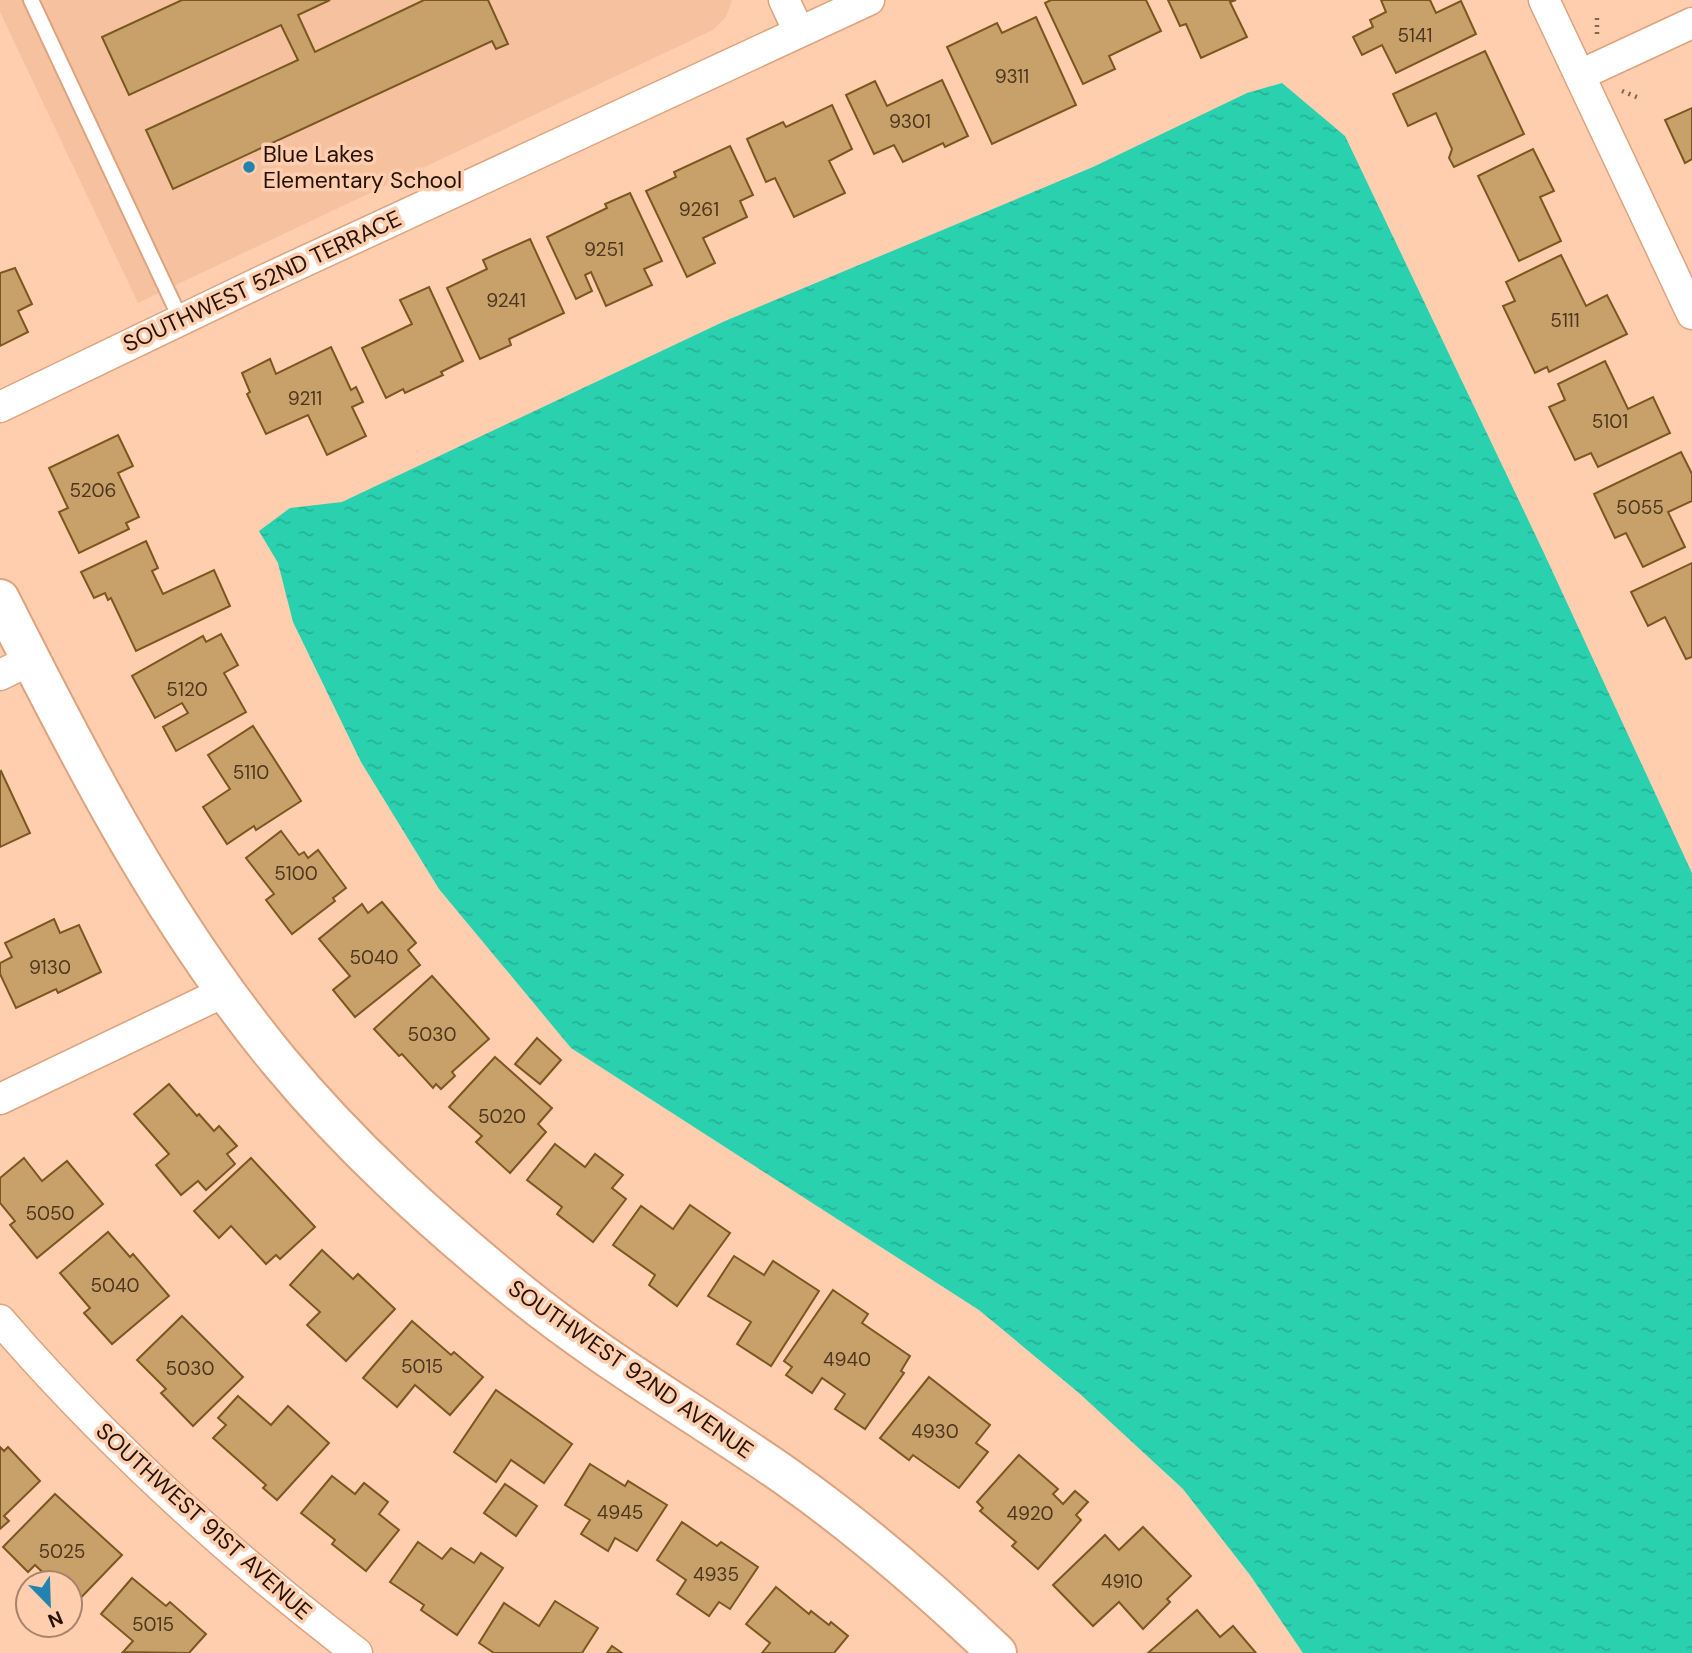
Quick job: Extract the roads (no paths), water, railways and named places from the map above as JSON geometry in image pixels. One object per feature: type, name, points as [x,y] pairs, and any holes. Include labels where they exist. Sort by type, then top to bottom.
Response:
[{"type":"street","points":[[784,0],[799,32]]},
{"type":"street","name":"SOUTHWEST 52ND TERRACE","points":[[0,407],[869,0]]},
{"type":"street","points":[[1544,0],[1692,314]]},
{"type":"street","points":[[1580,75],[1692,23]]},
{"type":"street","name":"SOUTHWEST 92ND AVENUE","points":[[0,599],[15,667],[68,736],[176,919],[281,1063],[341,1130],[399,1189],[564,1328],[787,1477],[849,1523],[925,1586],[998,1653]]},
{"type":"street","points":[[0,1099],[226,991]]},
{"type":"street","name":"SOUTHWEST 91ST AVENUE","points":[[0,1320],[86,1417],[158,1487],[240,1559],[357,1653]]},
{"type":"lane","points":[[31,0],[181,320]]},
{"type":"water","points":[[1282,83],[1345,136],[1543,551],[1692,873],[1692,1653],[1303,1653],[1250,1575],[1183,1489],[1079,1393],[979,1310],[571,1048],[439,889],[361,762],[293,622],[278,563],[259,531],[290,508],[342,502],[725,321],[1093,167],[1247,93]]},
{"type":"place","name":"Blue Lakes Elementary School","points":[[249,167]]}]
